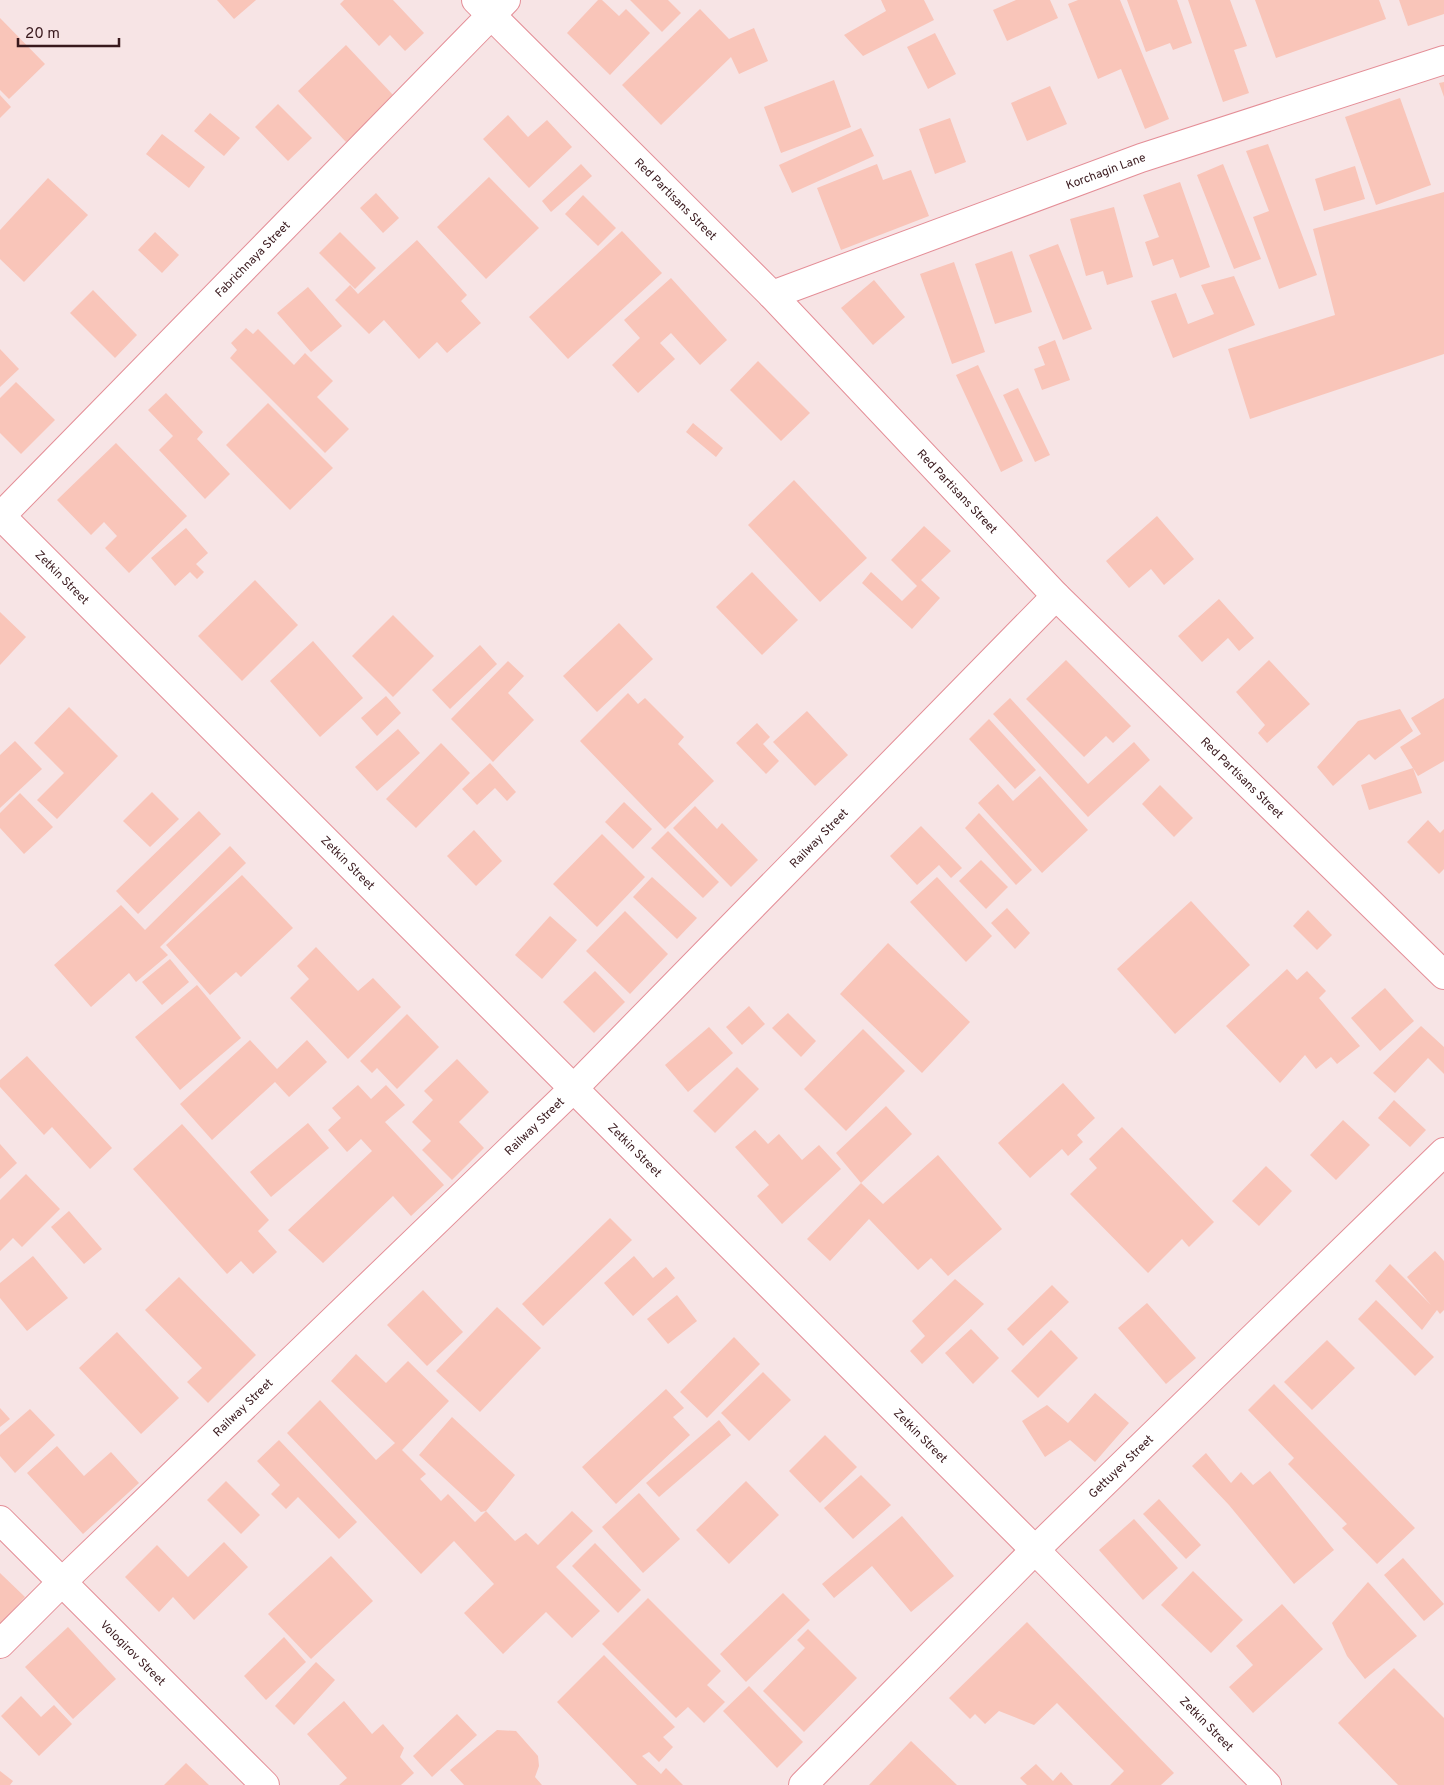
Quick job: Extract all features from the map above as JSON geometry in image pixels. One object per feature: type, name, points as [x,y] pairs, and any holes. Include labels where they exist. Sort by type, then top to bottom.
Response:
[{"type":"street","name":"Red Partisans Street","points":[[491,5],[772,295],[1056,596],[1444,975]]},
{"type":"street","name":"Fabrichnaya Street","points":[[0,516],[491,5]]},
{"type":"street","name":"Korchagin Lane","points":[[772,295],[1141,158],[1444,60]]},
{"type":"street","name":"Zetkin Street","points":[[0,516],[1035,1550],[1267,1785]]},
{"type":"street","name":"Railway Street","points":[[0,1644],[573,1089],[1056,596]]},
{"type":"street","name":"Gettuyev Street","points":[[803,1785],[1035,1550],[1444,1152]]},
{"type":"street","name":"Vologirov Street","points":[[0,1520],[265,1785]]},
{"type":"building","points":[[217,0],[256,0],[234,19]]},
{"type":"building","points":[[344,0],[393,0],[424,33],[405,51],[390,35],[379,46],[340,4]]},
{"type":"building","points":[[598,0],[602,0],[619,16],[626,9],[650,33],[610,75],[567,33]]},
{"type":"building","points":[[630,0],[668,0],[681,13],[662,32]]},
{"type":"building","points":[[881,0],[924,0],[934,20],[863,56],[844,35],[886,11]]},
{"type":"building","points":[[1016,0],[1050,0],[1058,18],[1007,41],[993,10]]},
{"type":"building","points":[[1078,0],[1120,0],[1169,119],[1145,129],[1121,69],[1098,79],[1068,4]]},
{"type":"building","points":[[1127,0],[1177,0],[1192,43],[1173,50],[1170,43],[1146,52]]},
{"type":"building","points":[[1188,0],[1230,0],[1247,46],[1234,50],[1249,93],[1223,102]]},
{"type":"building","points":[[1255,0],[1379,0],[1386,19],[1276,58]]},
{"type":"building","points":[[1399,0],[1444,0],[1444,14],[1408,26]]},
{"type":"building","points":[[700,9],[729,39],[754,28],[768,61],[739,74],[731,57],[661,125],[622,85]]},
{"type":"building","points":[[0,18],[45,64],[9,99],[0,90]]},
{"type":"building","points":[[935,33],[956,74],[928,89],[907,47]]},
{"type":"building","points":[[346,45],[394,96],[346,142],[298,91]]},
{"type":"building","points":[[834,80],[851,127],[781,153],[764,107]]},
{"type":"building","points":[[1444,82],[1444,97],[1439,83]]},
{"type":"building","points":[[1050,86],[1067,124],[1027,141],[1011,103]]},
{"type":"building","points":[[0,95],[11,107],[0,118]]},
{"type":"building","points":[[1400,98],[1431,185],[1376,205],[1345,117]]},
{"type":"building","points":[[278,104],[312,138],[288,161],[255,127]]},
{"type":"building","points":[[210,113],[240,138],[224,156],[194,131]]},
{"type":"building","points":[[508,115],[528,137],[547,120],[572,147],[529,188],[483,139]]},
{"type":"building","points":[[950,118],[966,162],[935,174],[919,129]]},
{"type":"building","points":[[861,128],[874,156],[792,193],[779,165]]},
{"type":"building","points":[[162,134],[205,167],[189,188],[146,154]]},
{"type":"building","points":[[1268,144],[1317,275],[1279,289],[1253,217],[1269,211],[1246,151]]},
{"type":"building","points":[[581,164],[592,176],[551,212],[542,201]]},
{"type":"building","points":[[877,164],[883,180],[911,170],[929,216],[841,250],[817,188]]},
{"type":"building","points":[[1223,164],[1261,259],[1234,269],[1197,175]]},
{"type":"building","points":[[1355,166],[1365,199],[1324,211],[1315,179]]},
{"type":"building","points":[[489,177],[539,228],[486,279],[437,227]]},
{"type":"building","points":[[48,178],[88,215],[24,282],[0,259],[0,230]]},
{"type":"building","points":[[1180,182],[1210,267],[1180,278],[1173,259],[1153,266],[1145,242],[1159,237],[1143,195]]},
{"type":"building","points":[[1444,192],[1444,354],[1250,419],[1228,349],[1335,315],[1313,229]]},
{"type":"building","points":[[376,193],[399,218],[383,233],[360,208]]},
{"type":"building","points":[[583,195],[616,228],[598,246],[565,214]]},
{"type":"building","points":[[1114,207],[1133,277],[1107,285],[1103,271],[1086,276],[1070,219]]},
{"type":"building","points":[[622,231],[662,273],[568,359],[529,317]]},
{"type":"building","points":[[155,232],[179,255],[162,273],[138,250]]},
{"type":"building","points":[[340,232],[376,268],[355,289],[319,253]]},
{"type":"building","points":[[417,240],[467,295],[461,301],[481,323],[447,353],[437,342],[419,359],[384,320],[369,334],[335,300],[350,285],[358,294]]},
{"type":"building","points":[[1058,244],[1092,329],[1063,340],[1029,255]]},
{"type":"building","points":[[1012,251],[1032,312],[995,324],[975,264]]},
{"type":"building","points":[[954,262],[985,352],[952,364],[920,274]]},
{"type":"building","points":[[1234,276],[1255,325],[1173,358],[1151,301],[1176,293],[1188,324],[1214,314],[1201,285]]},
{"type":"building","points":[[671,278],[727,340],[700,365],[671,333],[660,343],[675,359],[638,393],[612,365],[640,338],[624,320]]},
{"type":"building","points":[[874,280],[905,317],[873,345],[841,308]]},
{"type":"building","points":[[308,287],[342,326],[311,352],[277,313]]},
{"type":"building","points":[[93,290],[137,335],[115,358],[70,313]]},
{"type":"building","points":[[246,328],[253,334],[258,329],[294,365],[305,353],[333,381],[317,397],[349,429],[325,453],[230,358],[237,350],[231,343]]},
{"type":"building","points":[[1055,340],[1070,380],[1042,390],[1034,369],[1045,365],[1038,347]]},
{"type":"building","points":[[0,349],[19,369],[0,387]]},
{"type":"building","points":[[758,361],[810,413],[781,441],[730,390]]},
{"type":"building","points":[[978,365],[1023,461],[1001,472],[956,375]]},
{"type":"building","points":[[16,382],[55,420],[21,454],[0,433],[0,398]]},
{"type":"building","points":[[1018,388],[1050,455],[1035,462],[1003,395]]},
{"type":"building","points":[[166,393],[203,432],[197,439],[230,474],[205,499],[159,450],[173,436],[148,410]]},
{"type":"building","points":[[268,403],[333,468],[290,510],[226,445]]},
{"type":"building","points":[[693,423],[723,448],[716,457],[686,432]]},
{"type":"building","points":[[116,443],[187,516],[129,573],[105,548],[117,536],[104,522],[91,535],[57,500]]},
{"type":"building","points":[[794,480],[867,558],[820,602],[748,525]]},
{"type":"building","points":[[1157,516],[1194,559],[1164,585],[1151,569],[1129,588],[1106,561]]},
{"type":"building","points":[[924,526],[951,551],[921,580],[940,598],[912,629],[862,583],[871,572],[902,601],[917,586],[891,560]]},
{"type":"building","points":[[186,528],[208,553],[196,564],[204,572],[197,579],[190,572],[175,586],[151,558]]},
{"type":"building","points":[[752,572],[798,620],[762,655],[716,607]]},
{"type":"building","points":[[255,580],[298,625],[242,681],[198,636]]},
{"type":"building","points":[[1219,599],[1254,638],[1239,651],[1228,638],[1202,662],[1178,636]]},
{"type":"building","points":[[0,612],[26,637],[0,665]]},
{"type":"building","points":[[393,615],[434,656],[393,697],[352,656]]},
{"type":"building","points":[[619,623],[653,659],[597,712],[563,676]]},
{"type":"building","points":[[313,641],[363,698],[320,737],[270,681]]},
{"type":"building","points":[[480,645],[497,664],[450,709],[432,690]]},
{"type":"building","points":[[1066,660],[1131,726],[1113,743],[1106,736],[1084,757],[1026,699]]},
{"type":"building","points":[[1269,660],[1310,704],[1267,743],[1258,733],[1265,725],[1236,692]]},
{"type":"building","points":[[508,661],[524,676],[508,693],[534,720],[493,762],[451,719]]},
{"type":"building","points":[[628,693],[638,704],[645,698],[684,737],[678,744],[714,781],[665,829],[580,741]]},
{"type":"building","points":[[386,696],[401,713],[377,736],[361,718]]},
{"type":"building","points":[[1010,698],[1088,784],[1134,742],[1150,760],[1088,817],[993,714]]},
{"type":"building","points":[[1444,698],[1444,761],[1418,776],[1400,747],[1421,734],[1411,718]]},
{"type":"building","points":[[69,707],[118,756],[57,819],[37,800],[64,773],[34,743]]},
{"type":"building","points":[[1400,709],[1413,731],[1375,760],[1369,754],[1333,786],[1317,767],[1358,721]]},
{"type":"building","points":[[807,711],[848,755],[815,786],[773,742]]},
{"type":"building","points":[[989,719],[1036,770],[1015,789],[969,739]]},
{"type":"building","points":[[757,723],[770,737],[763,744],[779,761],[766,774],[736,743]]},
{"type":"building","points":[[398,729],[420,753],[377,791],[355,767]]},
{"type":"building","points":[[15,741],[42,769],[0,808],[0,755]]},
{"type":"building","points":[[441,743],[470,773],[416,828],[386,799]]},
{"type":"building","points":[[490,763],[516,792],[507,801],[495,788],[477,805],[462,789]]},
{"type":"building","points":[[1413,768],[1422,793],[1369,810],[1361,785]]},
{"type":"building","points":[[1040,776],[1088,830],[1042,873],[978,803],[998,784],[1013,801]]},
{"type":"building","points":[[1160,785],[1193,818],[1174,837],[1142,804]]},
{"type":"building","points":[[152,792],[179,819],[150,847],[123,821]]},
{"type":"building","points":[[20,793],[53,827],[24,854],[0,828],[0,813]]},
{"type":"building","points":[[624,802],[652,829],[633,849],[605,822]]},
{"type":"building","points":[[695,806],[717,829],[722,823],[758,860],[731,887],[673,828]]},
{"type":"building","points":[[199,811],[221,834],[138,914],[116,891]]},
{"type":"building","points":[[979,813],[1032,870],[1016,885],[965,828]]},
{"type":"building","points":[[1428,820],[1440,833],[1444,829],[1444,869],[1439,874],[1407,842]]},
{"type":"building","points":[[921,826],[962,868],[951,878],[939,865],[917,885],[890,856]]},
{"type":"building","points":[[474,830],[502,861],[476,886],[447,856]]},
{"type":"building","points":[[668,831],[719,882],[703,898],[651,848]]},
{"type":"building","points":[[602,834],[645,877],[597,927],[553,884]]},
{"type":"building","points":[[230,846],[246,863],[160,947],[168,955],[136,982],[129,973],[91,1007],[54,965],[121,905],[145,930]]},
{"type":"building","points":[[981,860],[1008,887],[986,909],[959,881]]},
{"type":"building","points":[[242,875],[293,928],[241,977],[236,972],[210,995],[166,945]]},
{"type":"building","points":[[652,877],[697,918],[677,939],[633,897]]},
{"type":"building","points":[[937,877],[992,936],[966,962],[910,902]]},
{"type":"building","points":[[1191,901],[1250,965],[1175,1034],[1117,969]]},
{"type":"building","points":[[1007,908],[1030,933],[1015,949],[991,923]]},
{"type":"building","points":[[1308,910],[1332,935],[1317,950],[1293,926]]},
{"type":"building","points":[[625,911],[668,954],[630,994],[586,951]]},
{"type":"building","points":[[550,916],[577,940],[542,979],[515,955]]},
{"type":"building","points":[[888,943],[970,1022],[922,1073],[840,994]]},
{"type":"building","points":[[316,947],[358,991],[373,978],[401,1007],[348,1059],[290,998],[309,979],[297,966]]},
{"type":"building","points":[[170,959],[189,982],[162,1005],[142,982]]},
{"type":"building","points":[[1287,969],[1297,980],[1307,971],[1326,991],[1319,998],[1360,1046],[1337,1064],[1331,1057],[1316,1069],[1305,1055],[1280,1083],[1226,1026]]},
{"type":"building","points":[[595,971],[625,1002],[594,1033],[563,1002]]},
{"type":"building","points":[[197,985],[241,1038],[180,1090],[135,1037]]},
{"type":"building","points":[[1385,988],[1414,1021],[1380,1051],[1351,1018]]},
{"type":"building","points":[[749,1006],[765,1024],[742,1045],[726,1027]]},
{"type":"building","points":[[788,1013],[816,1041],[801,1057],[772,1028]]},
{"type":"building","points":[[407,1014],[439,1047],[397,1089],[377,1068],[372,1073],[360,1061]]},
{"type":"building","points":[[1421,1026],[1444,1047],[1444,1074],[1428,1058],[1395,1093],[1373,1073]]},
{"type":"building","points":[[709,1027],[733,1053],[688,1092],[665,1065]]},
{"type":"building","points":[[863,1029],[905,1071],[846,1131],[804,1089]]},
{"type":"building","points":[[250,1040],[277,1069],[307,1040],[327,1062],[289,1097],[275,1082],[212,1140],[180,1104]]},
{"type":"building","points":[[27,1056],[112,1148],[90,1169],[52,1127],[44,1135],[0,1087],[0,1080]]},
{"type":"building","points":[[457,1059],[489,1092],[459,1122],[484,1148],[452,1180],[422,1150],[431,1141],[412,1122],[433,1100],[424,1091]]},
{"type":"building","points":[[737,1067],[759,1089],[715,1133],[693,1111]]},
{"type":"building","points":[[1063,1083],[1095,1118],[1077,1135],[1083,1142],[1068,1156],[1062,1149],[1030,1178],[998,1143]]},
{"type":"building","points":[[358,1085],[371,1099],[386,1085],[405,1105],[385,1122],[444,1185],[411,1216],[393,1196],[323,1263],[288,1230],[372,1151],[361,1139],[347,1152],[328,1130],[341,1118],[332,1108]]},
{"type":"building","points":[[1394,1100],[1426,1130],[1410,1147],[1378,1118]]},
{"type":"building","points":[[886,1106],[912,1134],[861,1183],[836,1153]]},
{"type":"building","points":[[1343,1120],[1370,1145],[1336,1180],[1310,1155]]},
{"type":"building","points":[[308,1123],[329,1148],[271,1197],[250,1172]]},
{"type":"building","points":[[182,1124],[269,1220],[258,1231],[277,1252],[253,1274],[241,1261],[227,1274],[133,1169]]},
{"type":"building","points":[[1122,1127],[1214,1222],[1189,1247],[1182,1239],[1148,1273],[1070,1194],[1097,1168],[1089,1159]]},
{"type":"building","points":[[755,1130],[768,1144],[779,1134],[802,1160],[819,1145],[841,1169],[782,1224],[757,1196],[769,1185],[735,1147]]},
{"type":"building","points":[[0,1144],[17,1163],[0,1179]]},
{"type":"building","points":[[938,1155],[1002,1229],[948,1276],[931,1258],[918,1270],[869,1219],[830,1261],[807,1239],[861,1183],[883,1204]]},
{"type":"building","points":[[1266,1166],[1292,1191],[1259,1226],[1232,1201]]},
{"type":"building","points":[[26,1174],[60,1209],[22,1247],[13,1238],[0,1251],[0,1200]]},
{"type":"building","points":[[69,1211],[102,1249],[84,1264],[51,1227]]},
{"type":"building","points":[[610,1218],[632,1240],[543,1326],[522,1304]]},
{"type":"building","points":[[1435,1251],[1444,1261],[1444,1310],[1440,1314],[1437,1310],[1422,1330],[1375,1281],[1390,1264],[1431,1305],[1407,1277]]},
{"type":"building","points":[[33,1256],[68,1298],[27,1331],[0,1298],[0,1283]]},
{"type":"building","points":[[634,1256],[653,1278],[666,1267],[675,1278],[633,1316],[604,1283]]},
{"type":"building","points":[[179,1277],[256,1355],[208,1403],[187,1382],[202,1368],[145,1310]]},
{"type":"building","points":[[955,1279],[984,1304],[922,1364],[910,1351],[925,1336],[912,1321]]},
{"type":"building","points":[[1052,1285],[1069,1302],[1023,1346],[1007,1329]]},
{"type":"building","points":[[423,1290],[463,1332],[427,1366],[387,1325]]},
{"type":"building","points":[[677,1295],[697,1321],[668,1344],[647,1319]]},
{"type":"building","points":[[1376,1300],[1434,1357],[1415,1376],[1358,1319]]},
{"type":"building","points":[[1147,1303],[1196,1358],[1166,1384],[1118,1328]]},
{"type":"building","points":[[497,1307],[541,1348],[480,1412],[436,1371]]},
{"type":"building","points":[[971,1329],[999,1358],[973,1384],[945,1353]]},
{"type":"building","points":[[1051,1330],[1078,1358],[1038,1398],[1011,1371]]},
{"type":"building","points":[[117,1332],[179,1398],[141,1434],[79,1368]]},
{"type":"building","points":[[734,1337],[760,1364],[707,1418],[680,1392]]},
{"type":"building","points":[[1327,1340],[1355,1368],[1312,1410],[1284,1382]]},
{"type":"building","points":[[356,1354],[386,1383],[408,1361],[449,1401],[402,1450],[426,1474],[420,1479],[441,1501],[448,1494],[475,1522],[486,1511],[515,1541],[526,1533],[538,1545],[572,1511],[593,1531],[556,1567],[600,1611],[572,1638],[546,1612],[503,1654],[464,1613],[494,1584],[454,1541],[421,1574],[287,1433],[320,1400],[376,1460],[395,1443],[331,1381]]},
{"type":"building","points":[[763,1372],[791,1400],[749,1441],[721,1413]]},
{"type":"building","points":[[1274,1384],[1415,1528],[1377,1564],[1342,1528],[1347,1524],[1288,1464],[1294,1458],[1248,1410]]},
{"type":"building","points":[[666,1389],[684,1408],[673,1417],[690,1435],[616,1504],[582,1467]]},
{"type":"building","points":[[1095,1393],[1129,1423],[1095,1462],[1070,1440],[1045,1457],[1022,1421],[1047,1405],[1068,1423]]},
{"type":"building","points":[[0,1408],[10,1419],[0,1427]]},
{"type":"building","points":[[30,1409],[55,1435],[15,1473],[0,1456],[0,1435]]},
{"type":"building","points":[[452,1417],[515,1475],[486,1511],[481,1512],[419,1455]]},
{"type":"building","points":[[719,1420],[731,1435],[659,1497],[646,1483]]},
{"type":"building","points":[[825,1435],[857,1467],[820,1503],[789,1471]]},
{"type":"building","points":[[279,1440],[357,1522],[339,1539],[298,1497],[286,1509],[271,1494],[280,1485],[257,1461]]},
{"type":"building","points":[[57,1446],[84,1476],[111,1452],[139,1483],[83,1534],[27,1473]]},
{"type":"building","points":[[1206,1453],[1231,1483],[1241,1472],[1253,1485],[1270,1471],[1334,1550],[1294,1584],[1229,1505],[1192,1466]]},
{"type":"building","points":[[861,1475],[891,1505],[853,1539],[824,1508]]},
{"type":"building","points":[[226,1481],[260,1515],[241,1534],[207,1500]]},
{"type":"building","points":[[746,1481],[779,1515],[729,1564],[696,1530]]},
{"type":"building","points":[[639,1493],[680,1539],[643,1573],[602,1527]]},
{"type":"building","points":[[1159,1499],[1201,1545],[1186,1559],[1143,1514]]},
{"type":"building","points":[[902,1516],[954,1576],[911,1612],[872,1566],[834,1598],[822,1584]]},
{"type":"building","points":[[1134,1519],[1178,1568],[1143,1600],[1099,1550]]},
{"type":"building","points":[[224,1542],[248,1567],[194,1620],[173,1597],[159,1612],[125,1577],[157,1545],[188,1577]]},
{"type":"building","points":[[595,1543],[641,1590],[618,1613],[572,1566]]},
{"type":"building","points":[[331,1556],[373,1601],[311,1659],[268,1614]]},
{"type":"building","points":[[1403,1558],[1444,1604],[1424,1621],[1384,1575]]},
{"type":"building","points":[[1193,1571],[1243,1620],[1211,1653],[1161,1605]]},
{"type":"building","points":[[0,1573],[25,1597],[0,1624]]},
{"type":"building","points":[[1368,1582],[1417,1636],[1365,1679],[1347,1656],[1332,1623]]},
{"type":"building","points":[[783,1593],[810,1620],[746,1682],[720,1654]]},
{"type":"building","points":[[648,1598],[721,1671],[707,1685],[725,1702],[704,1723],[688,1707],[676,1718],[602,1644]]},
{"type":"building","points":[[1282,1604],[1323,1649],[1253,1713],[1229,1687],[1253,1665],[1236,1646]]},
{"type":"building","points":[[1027,1622],[1174,1773],[1161,1785],[1110,1785],[1124,1771],[1057,1703],[1034,1725],[999,1711],[985,1724],[975,1714],[970,1719],[949,1698]]},
{"type":"building","points":[[68,1627],[116,1679],[73,1719],[25,1667]]},
{"type":"building","points":[[808,1629],[857,1678],[804,1732],[763,1691],[805,1648],[797,1640]]},
{"type":"building","points":[[284,1637],[306,1662],[266,1700],[244,1676]]},
{"type":"building","points":[[604,1655],[675,1727],[663,1737],[673,1747],[659,1762],[649,1752],[642,1756],[661,1774],[666,1768],[683,1785],[637,1785],[557,1702]]},
{"type":"building","points":[[316,1662],[335,1680],[294,1725],[275,1706]]},
{"type":"building","points":[[1394,1668],[1444,1718],[1444,1785],[1398,1785],[1338,1723]]},
{"type":"building","points":[[749,1686],[803,1742],[777,1768],[723,1711]]},
{"type":"building","points":[[21,1696],[41,1717],[54,1705],[72,1724],[39,1756],[1,1716]]},
{"type":"building","points":[[344,1701],[372,1734],[383,1724],[404,1748],[400,1757],[414,1773],[401,1785],[339,1785],[347,1778],[307,1734]]},
{"type":"building","points":[[457,1714],[477,1735],[432,1777],[413,1756]]},
{"type":"building","points":[[497,1730],[516,1731],[538,1756],[539,1766],[535,1777],[542,1785],[464,1785],[450,1770]]},
{"type":"building","points":[[911,1741],[957,1785],[869,1785]]},
{"type":"building","points":[[186,1763],[209,1785],[164,1785]]},
{"type":"building","points":[[1036,1764],[1053,1781],[1061,1772],[1073,1785],[1027,1785],[1020,1778]]},
{"type":"building","points":[[0,1771],[13,1781],[10,1785],[0,1785]]}]
